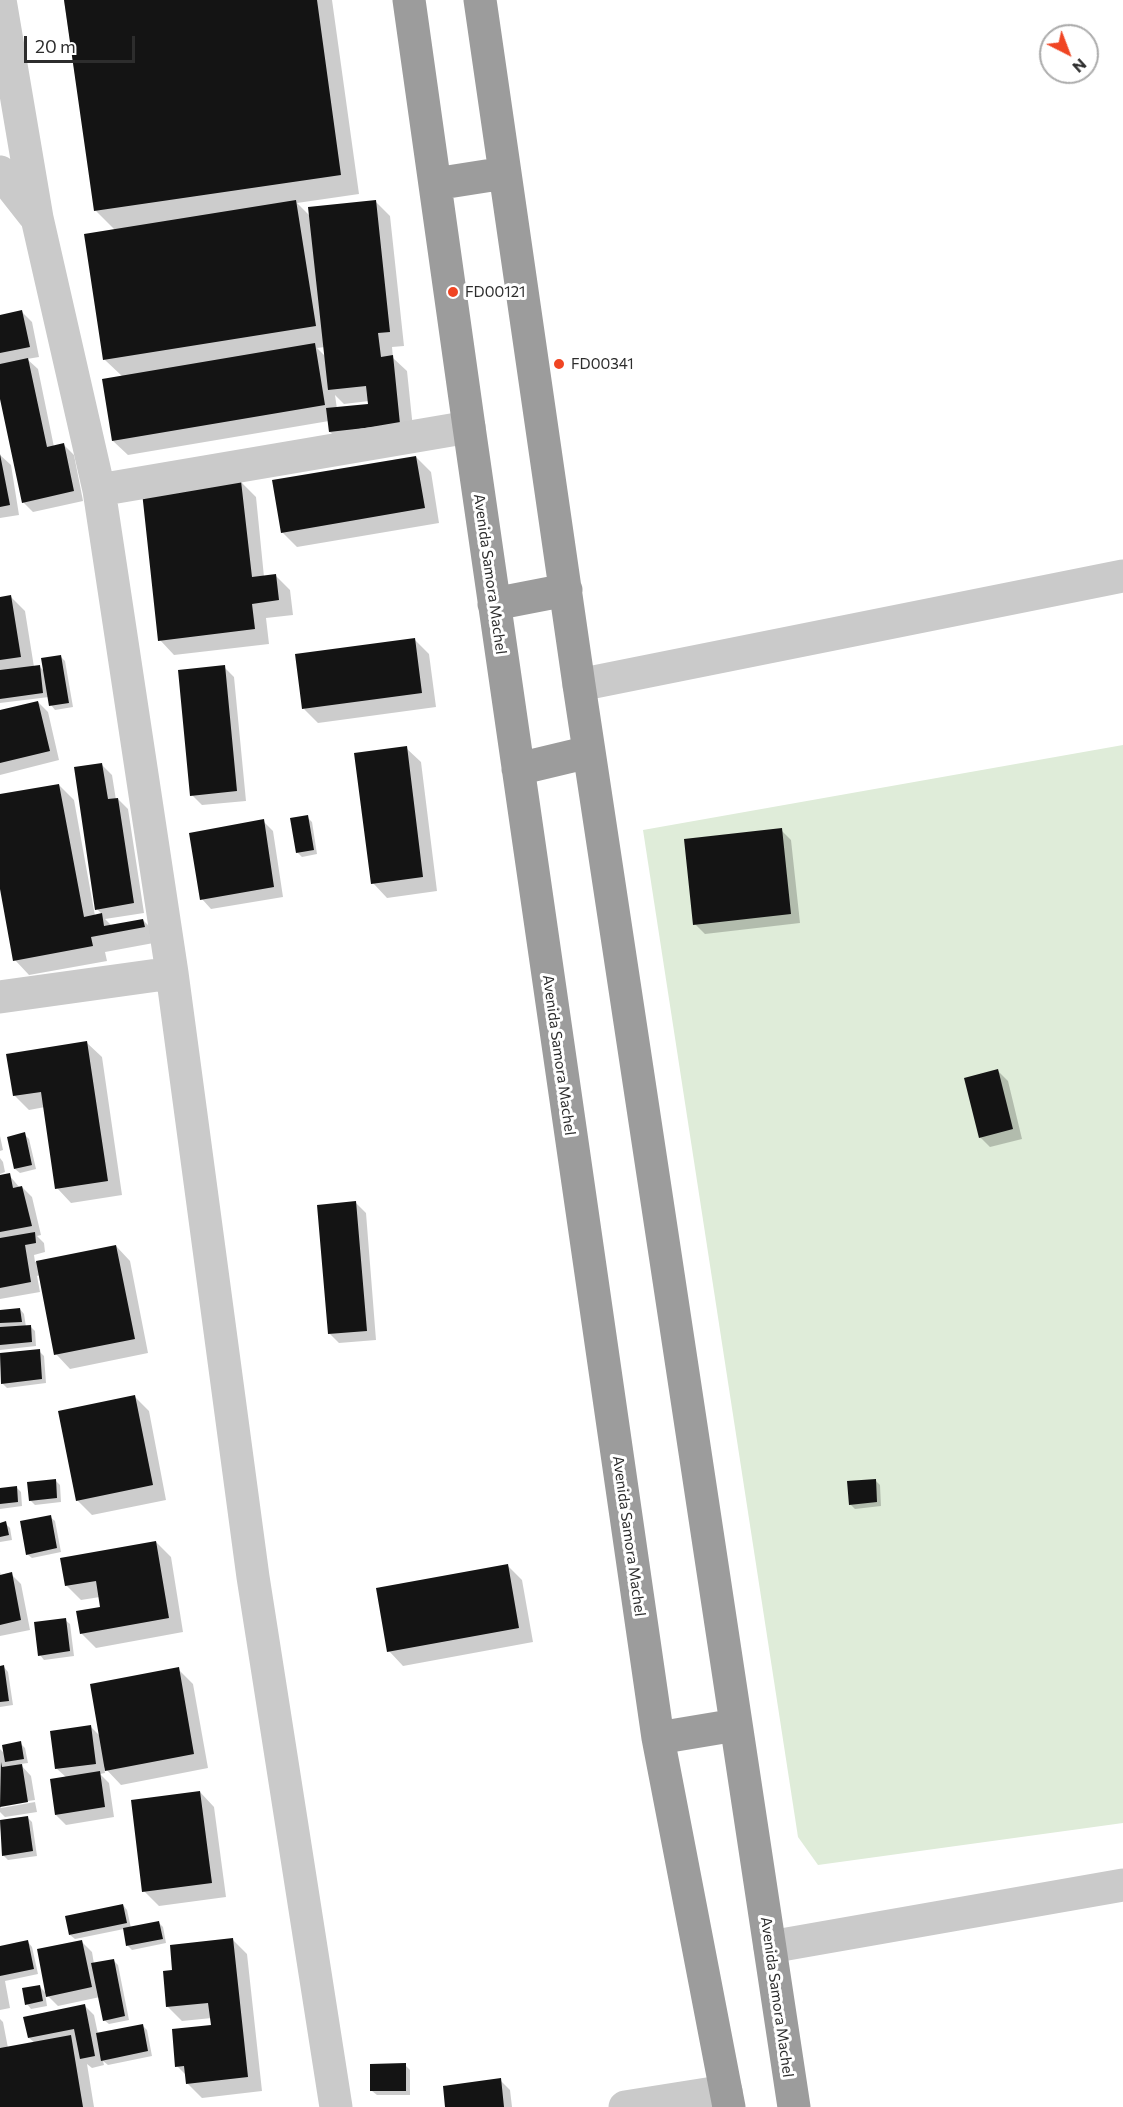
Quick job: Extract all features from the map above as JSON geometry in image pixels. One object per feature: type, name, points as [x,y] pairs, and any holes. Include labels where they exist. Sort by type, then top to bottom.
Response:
[{"type":"highway","name":"Avenida Samora Machel","points":[[409,0],[658,1738],[728,2099]]},
{"type":"highway","name":"Avenida Samora Machel","points":[[480,0],[579,685],[794,2107]]},
{"type":"highway","points":[[435,184],[505,173]]},
{"type":"highway","points":[[494,604],[566,590]]},
{"type":"highway","points":[[518,769],[590,752]]},
{"type":"highway","points":[[658,1738],[736,1725]]},
{"type":"street","points":[[0,0],[4,40],[37,218],[99,490],[172,974],[253,1576],[336,2107]]},
{"type":"street","points":[[0,172],[37,218]]},
{"type":"street","points":[[99,490],[469,428]]},
{"type":"street","points":[[579,685],[1123,576]]},
{"type":"street","points":[[0,997],[172,974]]},
{"type":"street","points":[[770,1947],[1123,1886]]},
{"type":"street","points":[[626,2107],[728,2099]]},
{"type":"green space","points":[[1123,745],[1123,1823],[818,1865],[798,1837],[643,830]]},
{"type":"building","points":[[64,0],[317,0],[341,175],[94,211]]},
{"type":"building","points":[[296,200],[316,326],[103,360],[84,234]]},
{"type":"building","points":[[376,200],[390,332],[378,333],[381,357],[393,355],[400,424],[329,432],[326,408],[368,404],[366,386],[328,390],[308,207]]},
{"type":"building","points":[[22,310],[30,347],[0,353],[0,315]]},
{"type":"building","points":[[315,343],[325,405],[112,441],[102,379]]},
{"type":"building","points":[[28,358],[47,447],[64,443],[74,491],[22,503],[0,399],[0,364]]},
{"type":"building","points":[[0,454],[10,505],[0,507]]},
{"type":"building","points":[[416,456],[425,508],[281,533],[272,480]]},
{"type":"building","points":[[241,481],[252,577],[276,574],[279,600],[252,604],[255,629],[158,641],[142,492]]},
{"type":"building","points":[[11,595],[21,657],[0,660],[0,597]]},
{"type":"building","points":[[415,638],[422,693],[302,709],[295,654]]},
{"type":"building","points":[[61,655],[69,703],[49,706],[41,658]]},
{"type":"building","points":[[40,665],[43,693],[0,699],[0,670]]},
{"type":"building","points":[[225,665],[237,791],[190,796],[178,670]]},
{"type":"building","points":[[38,701],[50,751],[0,763],[0,710]]},
{"type":"building","points":[[407,746],[423,877],[371,884],[354,753]]},
{"type":"building","points":[[102,763],[108,799],[118,798],[134,903],[95,910],[74,767]]},
{"type":"building","points":[[59,784],[84,917],[102,913],[104,926],[143,919],[145,927],[91,937],[93,946],[13,961],[0,889],[0,794]]},
{"type":"building","points":[[308,815],[314,850],[296,853],[290,818]]},
{"type":"building","points":[[264,819],[274,887],[200,900],[189,833]]},
{"type":"building","points":[[782,828],[791,914],[693,925],[684,839]]},
{"type":"building","points":[[87,1041],[108,1181],[55,1189],[41,1092],[13,1096],[6,1054]]},
{"type":"building","points":[[998,1069],[1013,1129],[979,1138],[964,1078]]},
{"type":"building","points":[[25,1132],[32,1165],[14,1169],[7,1137]]},
{"type":"building","points":[[10,1173],[13,1188],[22,1186],[32,1226],[0,1232],[0,1175]]},
{"type":"building","points":[[356,1201],[367,1331],[328,1334],[317,1205]]},
{"type":"building","points":[[35,1232],[36,1243],[25,1245],[31,1282],[0,1288],[0,1238]]},
{"type":"building","points":[[116,1245],[135,1339],[54,1355],[36,1261]]},
{"type":"building","points":[[20,1308],[22,1322],[0,1323],[0,1310]]},
{"type":"building","points":[[31,1325],[32,1342],[0,1345],[0,1327]]},
{"type":"building","points":[[40,1349],[42,1379],[1,1384],[0,1353]]},
{"type":"building","points":[[135,1395],[153,1485],[76,1501],[58,1411]]},
{"type":"building","points":[[56,1479],[57,1498],[29,1501],[27,1482]]},
{"type":"building","points":[[876,1479],[877,1502],[849,1505],[847,1481]]},
{"type":"building","points":[[17,1486],[18,1502],[0,1504],[0,1488]]},
{"type":"building","points":[[51,1515],[57,1548],[26,1555],[20,1521]]},
{"type":"building","points":[[6,1521],[9,1535],[0,1537],[0,1523]]},
{"type":"building","points":[[156,1541],[169,1618],[80,1634],[76,1611],[100,1607],[96,1581],[65,1586],[60,1558]]},
{"type":"building","points":[[508,1564],[519,1628],[387,1652],[376,1588]]},
{"type":"building","points":[[12,1572],[21,1620],[0,1625],[0,1575]]},
{"type":"building","points":[[66,1618],[70,1651],[38,1656],[34,1622]]},
{"type":"building","points":[[4,1665],[9,1701],[0,1702],[0,1666]]},
{"type":"building","points":[[179,1667],[194,1754],[105,1771],[90,1684]]},
{"type":"building","points":[[91,1725],[96,1764],[55,1769],[50,1731]]},
{"type":"building","points":[[21,1741],[24,1759],[5,1762],[2,1745]]},
{"type":"building","points":[[1,1762],[2,1767],[22,1764],[28,1802],[0,1807]]},
{"type":"building","points":[[100,1771],[105,1807],[55,1815],[50,1779]]},
{"type":"building","points":[[200,1791],[212,1883],[142,1892],[131,1800]]},
{"type":"building","points":[[28,1816],[33,1851],[2,1856],[0,1820]]},
{"type":"building","points":[[123,1904],[127,1923],[69,1935],[65,1916]]},
{"type":"building","points":[[159,1921],[163,1939],[126,1946],[123,1928]]},
{"type":"building","points":[[233,1938],[248,2077],[186,2084],[184,2066],[175,2067],[172,2029],[211,2025],[208,2003],[166,2007],[163,1971],[172,1970],[170,1945]]},
{"type":"building","points":[[28,1940],[34,1969],[0,1976],[0,1946]]},
{"type":"building","points":[[82,1940],[92,1987],[46,1997],[37,1949]]},
{"type":"building","points":[[114,1959],[125,2016],[103,2021],[91,1963]]},
{"type":"building","points":[[40,1985],[43,2001],[25,2005],[22,1988]]},
{"type":"building","points":[[85,2004],[95,2056],[80,2059],[74,2029],[28,2038],[23,2017]]},
{"type":"building","points":[[143,2024],[148,2051],[101,2061],[96,2033]]},
{"type":"building","points":[[71,2035],[83,2107],[0,2107],[0,2048]]},
{"type":"building","points":[[406,2063],[406,2091],[370,2091],[370,2064]]},
{"type":"building","points":[[501,2078],[504,2107],[445,2107],[443,2086]]},
{"type":"place","name":"FD00121","points":[[453,292]]},
{"type":"place","name":"FD00341","points":[[559,364]]}]
